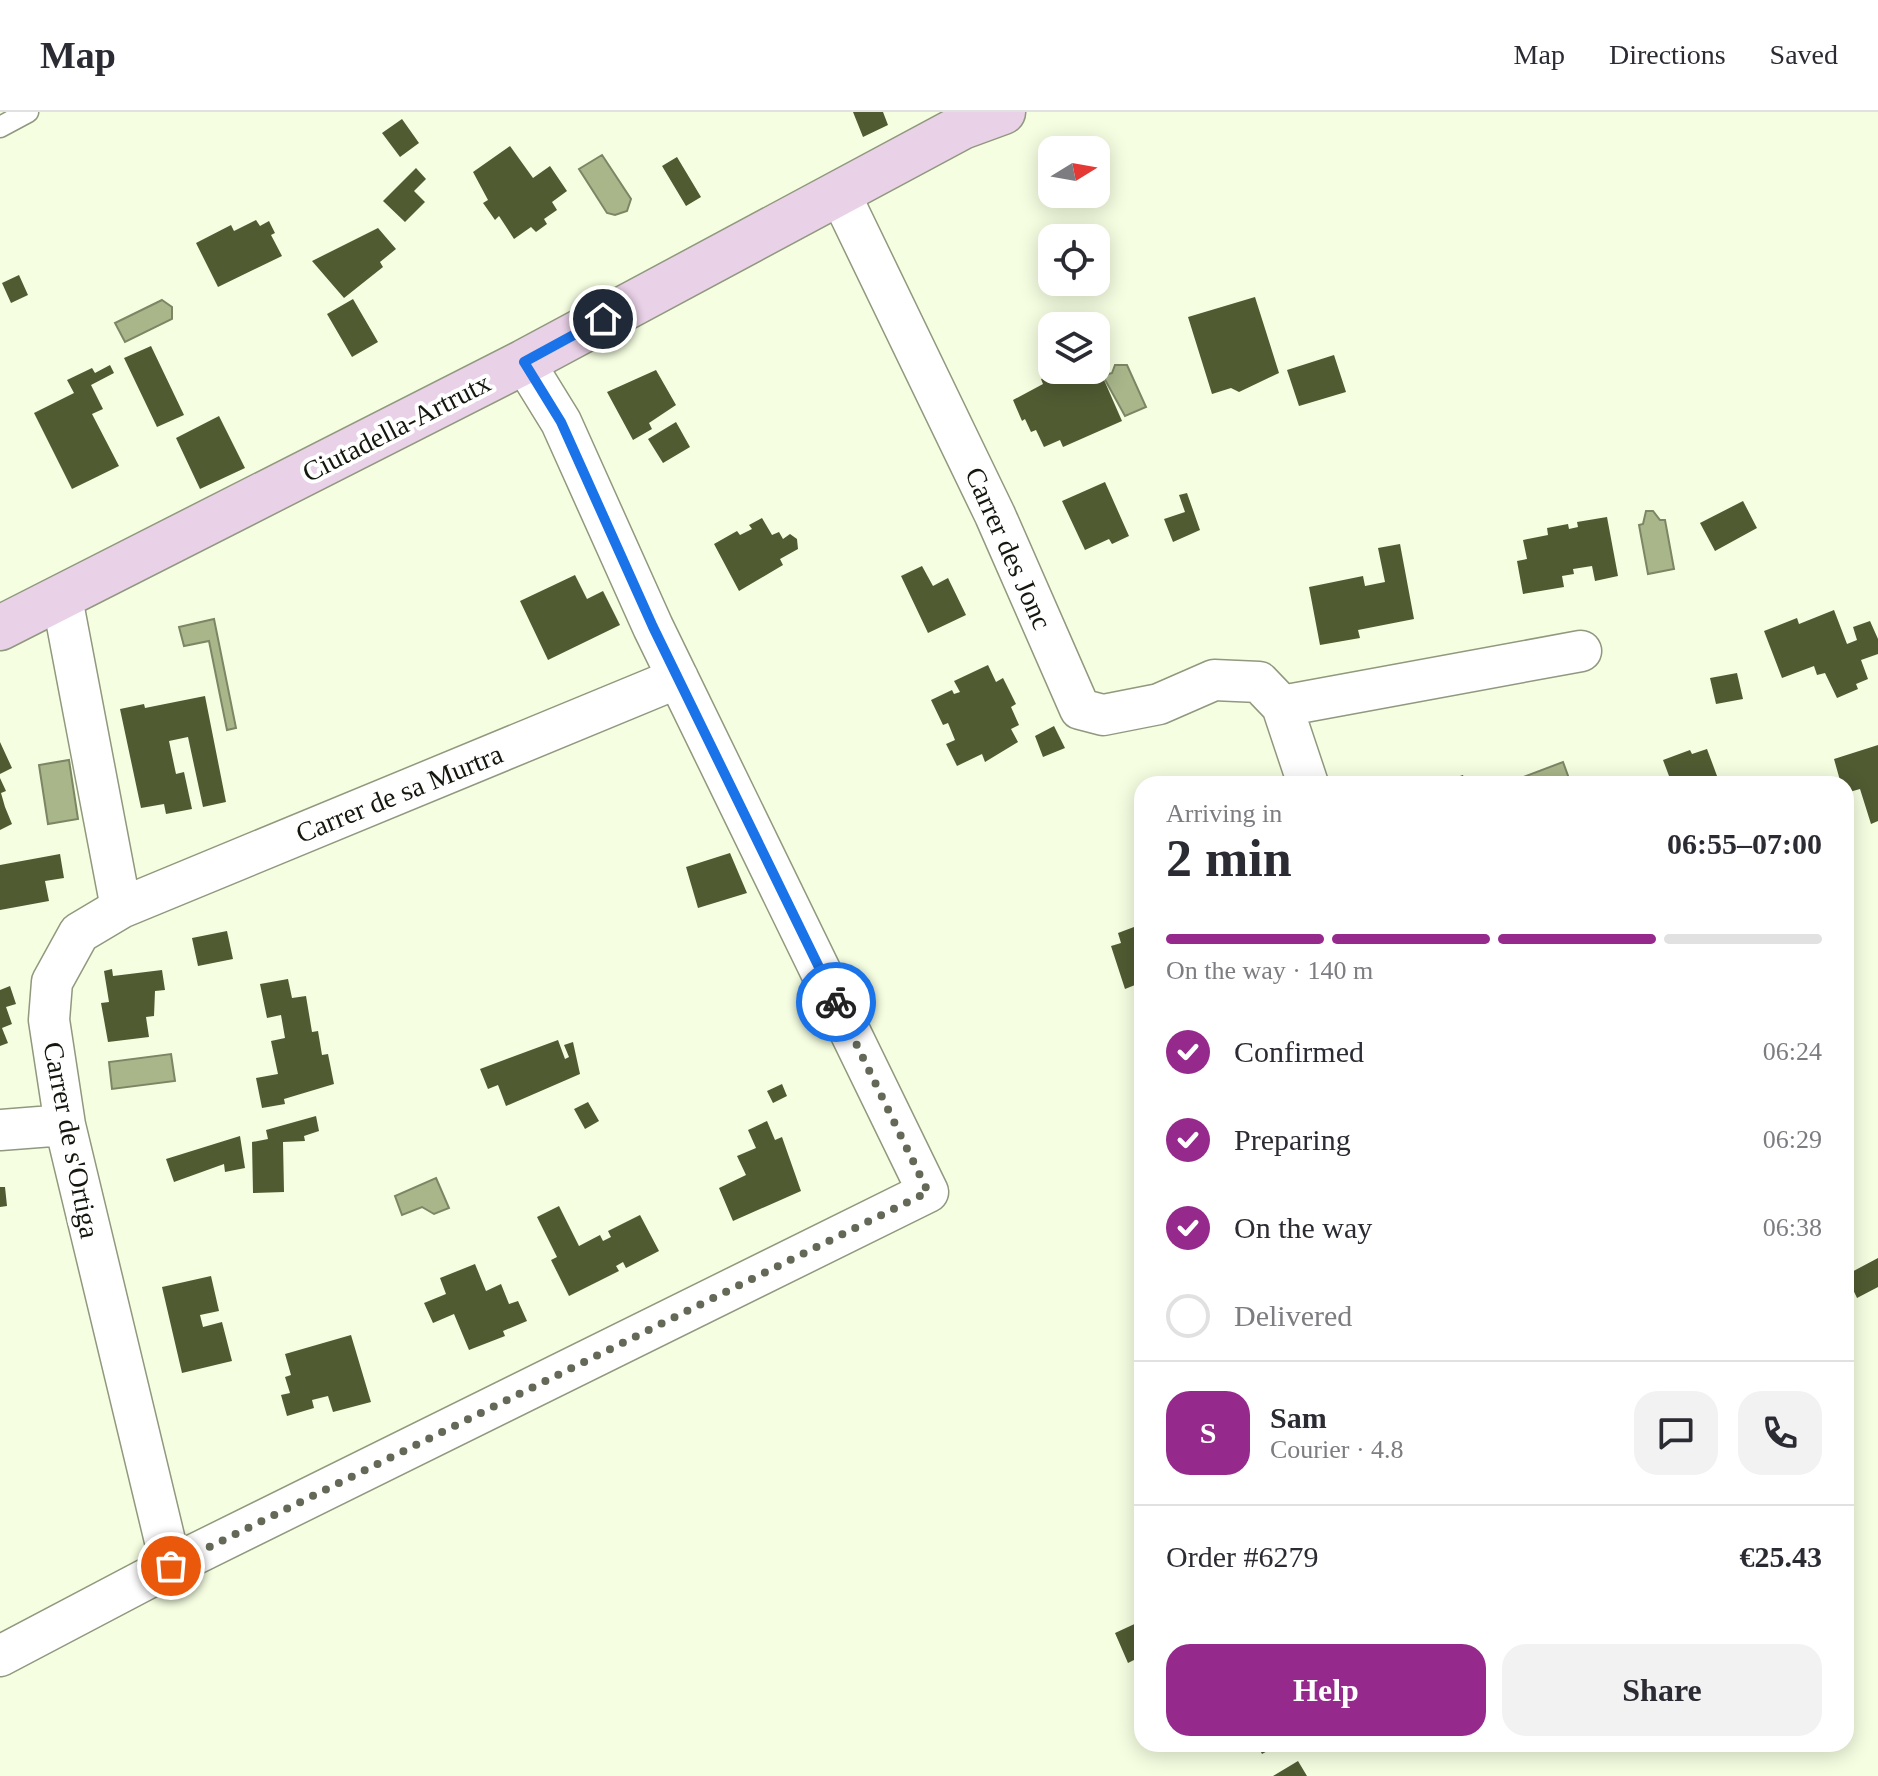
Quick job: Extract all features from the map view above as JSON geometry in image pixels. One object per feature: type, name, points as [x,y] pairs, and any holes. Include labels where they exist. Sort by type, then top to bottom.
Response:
[{"type":"main road","name":"Ciutadella-Artrutx","points":[[1,626],[62,598],[524,362],[962,127],[1003,112]]},
{"type":"street","name":"Carrer des Jonc","points":[[839,192],[995,515],[1080,709],[1103,715],[1159,704],[1214,680],[1259,682],[1282,706]]},
{"type":"street","points":[[0,1656],[171,1566],[928,1192],[678,678],[561,422],[524,362]]},
{"type":"street","points":[[62,598],[121,908]]},
{"type":"street","points":[[1305,776],[1282,706],[1581,651]]},
{"type":"street","name":"Carrer de sa Murtra","points":[[121,908],[678,678]]},
{"type":"street","name":"Carrer de s'Ortiga","points":[[121,908],[79,933],[52,982],[49,1020],[65,1125],[171,1566]]},
{"type":"street","points":[[0,1130],[65,1125]]},
{"type":"lane","points":[[0,127],[28,112]]},
{"type":"shaded area","points":[[602,155],[631,199],[627,211],[615,215],[607,213],[579,169]]},
{"type":"shaded area","points":[[162,300],[172,307],[172,319],[125,342],[115,323]]},
{"type":"shaded area","points":[[1115,365],[1127,365],[1146,407],[1125,416],[1107,384]]},
{"type":"shaded area","points":[[1646,511],[1653,511],[1660,520],[1665,520],[1674,569],[1648,574],[1639,525],[1643,524]]},
{"type":"shaded area","points":[[214,619],[236,728],[227,730],[209,641],[184,646],[179,627]]},
{"type":"shaded area","points":[[69,760],[78,819],[48,824],[39,765]]},
{"type":"shaded area","points":[[1563,762],[1568,776],[1526,776]]},
{"type":"shaded area","points":[[171,1054],[175,1081],[112,1089],[109,1062]]},
{"type":"shaded area","points":[[436,1178],[449,1208],[434,1214],[422,1207],[402,1215],[395,1196]]},
{"type":"building","points":[[853,112],[883,112],[888,125],[863,137]]},
{"type":"building","points":[[402,119],[419,143],[400,157],[382,133]]},
{"type":"building","points":[[510,146],[533,178],[550,166],[567,191],[552,202],[557,210],[544,219],[547,224],[536,232],[531,227],[514,239],[499,216],[495,220],[483,203],[488,200],[473,172]]},
{"type":"building","points":[[677,157],[701,197],[686,206],[662,166]]},
{"type":"building","points":[[416,168],[426,179],[414,191],[425,202],[405,222],[383,201]]},
{"type":"building","points":[[256,220],[260,226],[269,221],[275,233],[271,235],[282,256],[218,287],[196,243],[231,225],[234,231]]},
{"type":"building","points":[[378,228],[396,249],[380,262],[383,267],[344,298],[312,261]]},
{"type":"building","points":[[19,275],[28,295],[11,303],[2,283]]},
{"type":"building","points":[[1255,297],[1279,373],[1239,392],[1231,388],[1212,394],[1188,317]]},
{"type":"building","points":[[353,299],[378,342],[352,357],[327,314]]},
{"type":"building","points":[[151,346],[184,415],[157,427],[124,358]]},
{"type":"building","points":[[1334,355],[1346,392],[1299,406],[1287,370]]},
{"type":"building","points":[[110,365],[114,373],[91,385],[103,409],[92,414],[119,466],[72,489],[34,413],[74,393],[67,380],[92,368],[95,373]]},
{"type":"building","points":[[656,370],[676,405],[649,423],[652,429],[633,440],[607,392]]},
{"type":"building","points":[[1043,384],[1106,384],[1122,421],[1063,447],[1060,440],[1044,447],[1036,430],[1031,432],[1025,419],[1022,421],[1013,400]]},
{"type":"building","points":[[219,416],[245,468],[200,489],[176,438]]},
{"type":"building","points":[[676,422],[690,447],[663,463],[648,439]]},
{"type":"building","points":[[1105,482],[1129,536],[1112,544],[1109,539],[1085,550],[1062,501]]},
{"type":"building","points":[[1187,493],[1200,530],[1173,542],[1164,519],[1185,512],[1179,495]]},
{"type":"building","points":[[1743,501],[1757,528],[1715,551],[1700,523]]},
{"type":"building","points":[[1607,517],[1618,576],[1595,581],[1592,566],[1573,569],[1574,574],[1562,576],[1564,587],[1523,594],[1517,561],[1527,559],[1523,540],[1548,535],[1547,528],[1568,524],[1569,529],[1578,527],[1577,522]]},
{"type":"building","points":[[762,518],[772,535],[779,532],[783,539],[790,534],[797,539],[798,549],[780,559],[783,565],[739,591],[714,544],[737,531],[740,535],[752,529],[749,525]]},
{"type":"building","points":[[1400,544],[1414,619],[1358,630],[1360,638],[1320,645],[1309,587],[1363,576],[1365,586],[1385,582],[1378,548]]},
{"type":"building","points":[[922,566],[933,586],[948,578],[966,615],[928,633],[901,576]]},
{"type":"building","points":[[575,575],[587,599],[603,591],[620,625],[548,660],[520,601]]},
{"type":"building","points":[[1834,610],[1847,644],[1857,640],[1853,627],[1870,621],[1878,639],[1878,654],[1861,660],[1868,679],[1856,684],[1858,689],[1837,698],[1825,673],[1817,675],[1814,666],[1782,678],[1764,631],[1797,618],[1799,624]]},
{"type":"building","points":[[988,665],[996,682],[1003,678],[1016,704],[1011,707],[1019,725],[1011,729],[1018,742],[985,762],[982,754],[957,766],[946,744],[955,740],[948,723],[943,725],[931,700],[952,690],[954,694],[960,692],[954,681]]},
{"type":"building","points":[[1737,673],[1743,699],[1716,704],[1710,678]]},
{"type":"building","points":[[205,696],[226,802],[203,807],[188,737],[169,741],[176,774],[184,772],[192,809],[166,814],[164,804],[141,808],[120,709],[144,704],[145,708]]},
{"type":"building","points":[[1054,726],[1065,748],[1043,757],[1035,736]]},
{"type":"building","points":[[0,742],[12,768],[0,774]]},
{"type":"building","points":[[1878,745],[1878,821],[1871,824],[1860,789],[1854,791],[1854,776],[1839,776],[1834,759]]},
{"type":"building","points":[[1707,749],[1717,776],[1669,776],[1663,760],[1690,750],[1692,754]]},
{"type":"building","points":[[0,778],[6,791],[1,793],[12,824],[0,830]]},
{"type":"building","points":[[730,853],[747,893],[698,908],[686,867]]},
{"type":"building","points":[[60,854],[64,878],[45,881],[49,901],[0,910],[0,865]]},
{"type":"building","points":[[1134,927],[1134,985],[1125,989],[1111,946],[1121,943],[1118,933]]},
{"type":"building","points":[[227,931],[233,959],[198,966],[192,938]]},
{"type":"building","points":[[112,969],[113,976],[162,970],[165,990],[155,991],[154,1016],[146,1017],[149,1037],[108,1042],[101,1003],[109,1002],[104,971]]},
{"type":"building","points":[[288,979],[292,998],[306,996],[312,1032],[318,1031],[322,1055],[328,1054],[334,1084],[284,1099],[285,1104],[262,1108],[256,1078],[278,1074],[271,1041],[285,1038],[281,1015],[267,1018],[260,984]]},
{"type":"building","points":[[10,986],[16,1004],[6,1007],[12,1024],[2,1028],[8,1043],[0,1046],[0,990]]},
{"type":"building","points":[[558,1040],[565,1059],[569,1057],[564,1045],[573,1042],[580,1074],[506,1106],[498,1085],[488,1089],[480,1069]]},
{"type":"building","points":[[782,1084],[787,1096],[773,1103],[767,1091]]},
{"type":"building","points":[[588,1102],[599,1121],[585,1129],[574,1109]]},
{"type":"building","points":[[316,1116],[319,1131],[304,1136],[305,1141],[283,1142],[284,1192],[253,1193],[252,1142],[268,1139],[266,1130]]},
{"type":"building","points":[[767,1121],[775,1140],[782,1137],[801,1191],[733,1221],[719,1188],[746,1175],[737,1156],[756,1148],[748,1130]]},
{"type":"building","points":[[240,1136],[245,1168],[225,1172],[224,1164],[174,1182],[166,1159]]},
{"type":"building","points":[[0,1187],[5,1187],[7,1206],[0,1207]]},
{"type":"building","points":[[559,1206],[579,1246],[600,1235],[603,1241],[611,1237],[608,1231],[640,1215],[659,1251],[626,1268],[623,1262],[616,1266],[619,1271],[569,1296],[551,1260],[557,1257],[537,1217]]},
{"type":"building","points":[[1878,1258],[1878,1287],[1857,1298],[1854,1271]]},
{"type":"building","points":[[475,1264],[486,1291],[501,1284],[509,1304],[518,1301],[527,1321],[503,1331],[505,1336],[469,1350],[454,1314],[433,1323],[424,1303],[446,1294],[440,1278]]},
{"type":"building","points":[[211,1276],[219,1311],[200,1315],[203,1327],[222,1322],[232,1361],[182,1373],[162,1287]]},
{"type":"building","points":[[351,1335],[371,1402],[333,1412],[328,1396],[312,1400],[314,1408],[287,1416],[281,1395],[290,1393],[285,1377],[291,1375],[285,1354]]},
{"type":"building","points":[[1134,1624],[1134,1660],[1128,1663],[1115,1633]]},
{"type":"building","points":[[1298,1761],[1307,1776],[1273,1776]]},
{"type":"way so far","points":[[171,1566],[928,1192],[836,1002]]},
{"type":"route","points":[[603,319],[524,362],[561,422],[653,627],[836,1002]]}]
